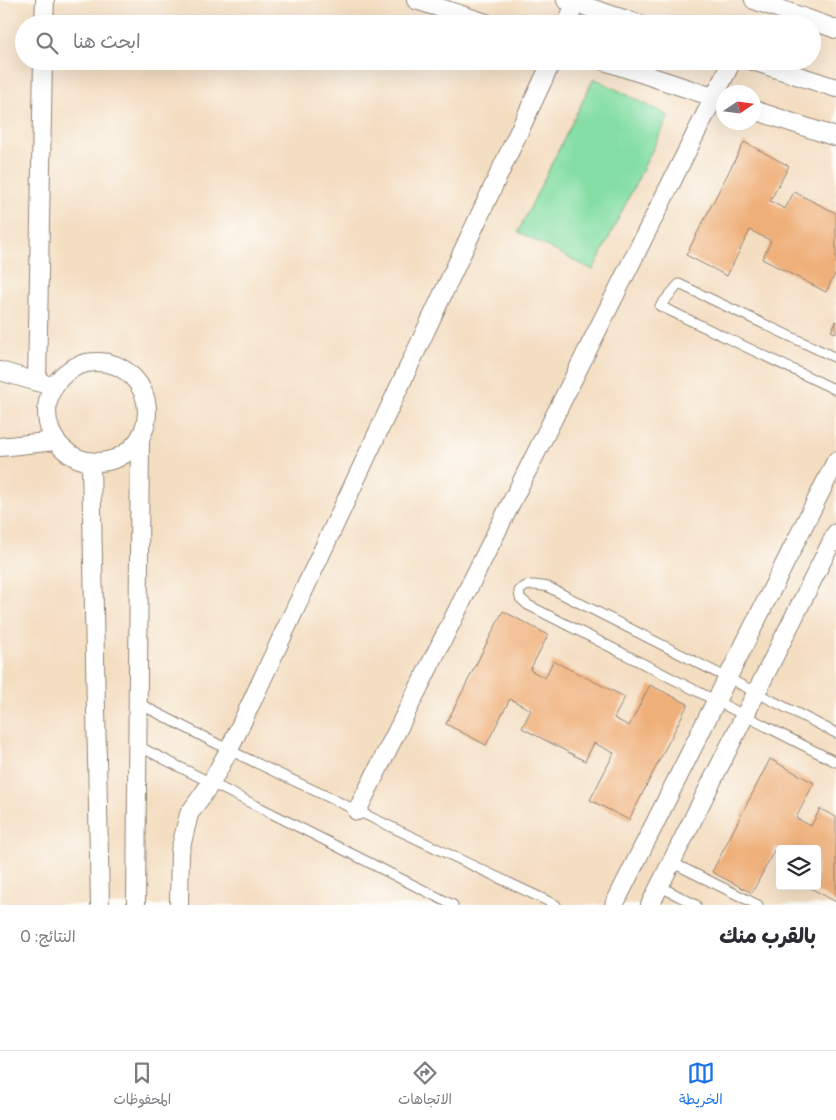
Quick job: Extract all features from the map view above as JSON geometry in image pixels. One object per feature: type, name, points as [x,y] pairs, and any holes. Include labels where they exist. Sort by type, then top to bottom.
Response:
[{"type":"street","points":[[44,15],[45,0]]},
{"type":"street","points":[[416,0],[462,15]]},
{"type":"street","points":[[754,0],[796,15]]},
{"type":"street","points":[[569,15],[571,1],[612,15]]},
{"type":"street","points":[[821,24],[836,29]]},
{"type":"street","points":[[0,370],[45,384],[77,365],[92,361],[109,363],[124,369],[136,379],[144,393],[148,409],[146,425],[140,440],[119,459],[105,463],[91,463],[77,459],[65,451],[55,440],[49,428],[46,414],[48,400],[45,384],[44,70]]},
{"type":"street","points":[[178,905],[180,851],[189,814],[211,783],[229,750],[548,70]]},
{"type":"street","points":[[631,70],[716,98]]},
{"type":"street","points":[[723,85],[729,70]]},
{"type":"street","points":[[781,70],[836,88]]},
{"type":"street","points":[[357,811],[716,103]]},
{"type":"street","points":[[761,112],[836,137]]},
{"type":"street","points":[[0,447],[55,440]]},
{"type":"street","points":[[136,905],[140,440]]},
{"type":"street","points":[[614,905],[836,461]]},
{"type":"street","points":[[91,463],[100,905]]},
{"type":"street","points":[[650,905],[836,533]]},
{"type":"lane","points":[[836,358],[679,284],[660,306],[836,390]]},
{"type":"lane","points":[[836,733],[548,587],[534,584],[523,586],[519,591],[520,598],[528,605],[836,762]]},
{"type":"lane","points":[[138,703],[229,750],[556,905]]},
{"type":"lane","points":[[138,746],[453,905]]},
{"type":"lane","points":[[671,862],[758,905]]},
{"type":"lane","points":[[659,886],[696,905]]},
{"type":"green space","points":[[594,78],[669,116],[593,270],[518,232]]},
{"type":"building","points":[[744,142],[789,166],[770,201],[785,209],[794,192],[836,213],[836,275],[826,292],[762,259],[771,241],[750,230],[727,276],[686,255]]},
{"type":"building","points":[[836,321],[836,333],[831,331]]},
{"type":"building","points":[[503,611],[548,635],[530,670],[545,678],[553,661],[625,697],[614,718],[629,726],[650,685],[688,704],[629,820],[590,800],[614,753],[594,743],[585,761],[522,728],[531,710],[510,699],[486,745],[446,724]]},
{"type":"building","points":[[770,759],[814,783],[796,818],[811,826],[820,809],[836,817],[836,902],[814,890],[821,890],[821,845],[776,845],[752,893],[712,872]]}]
